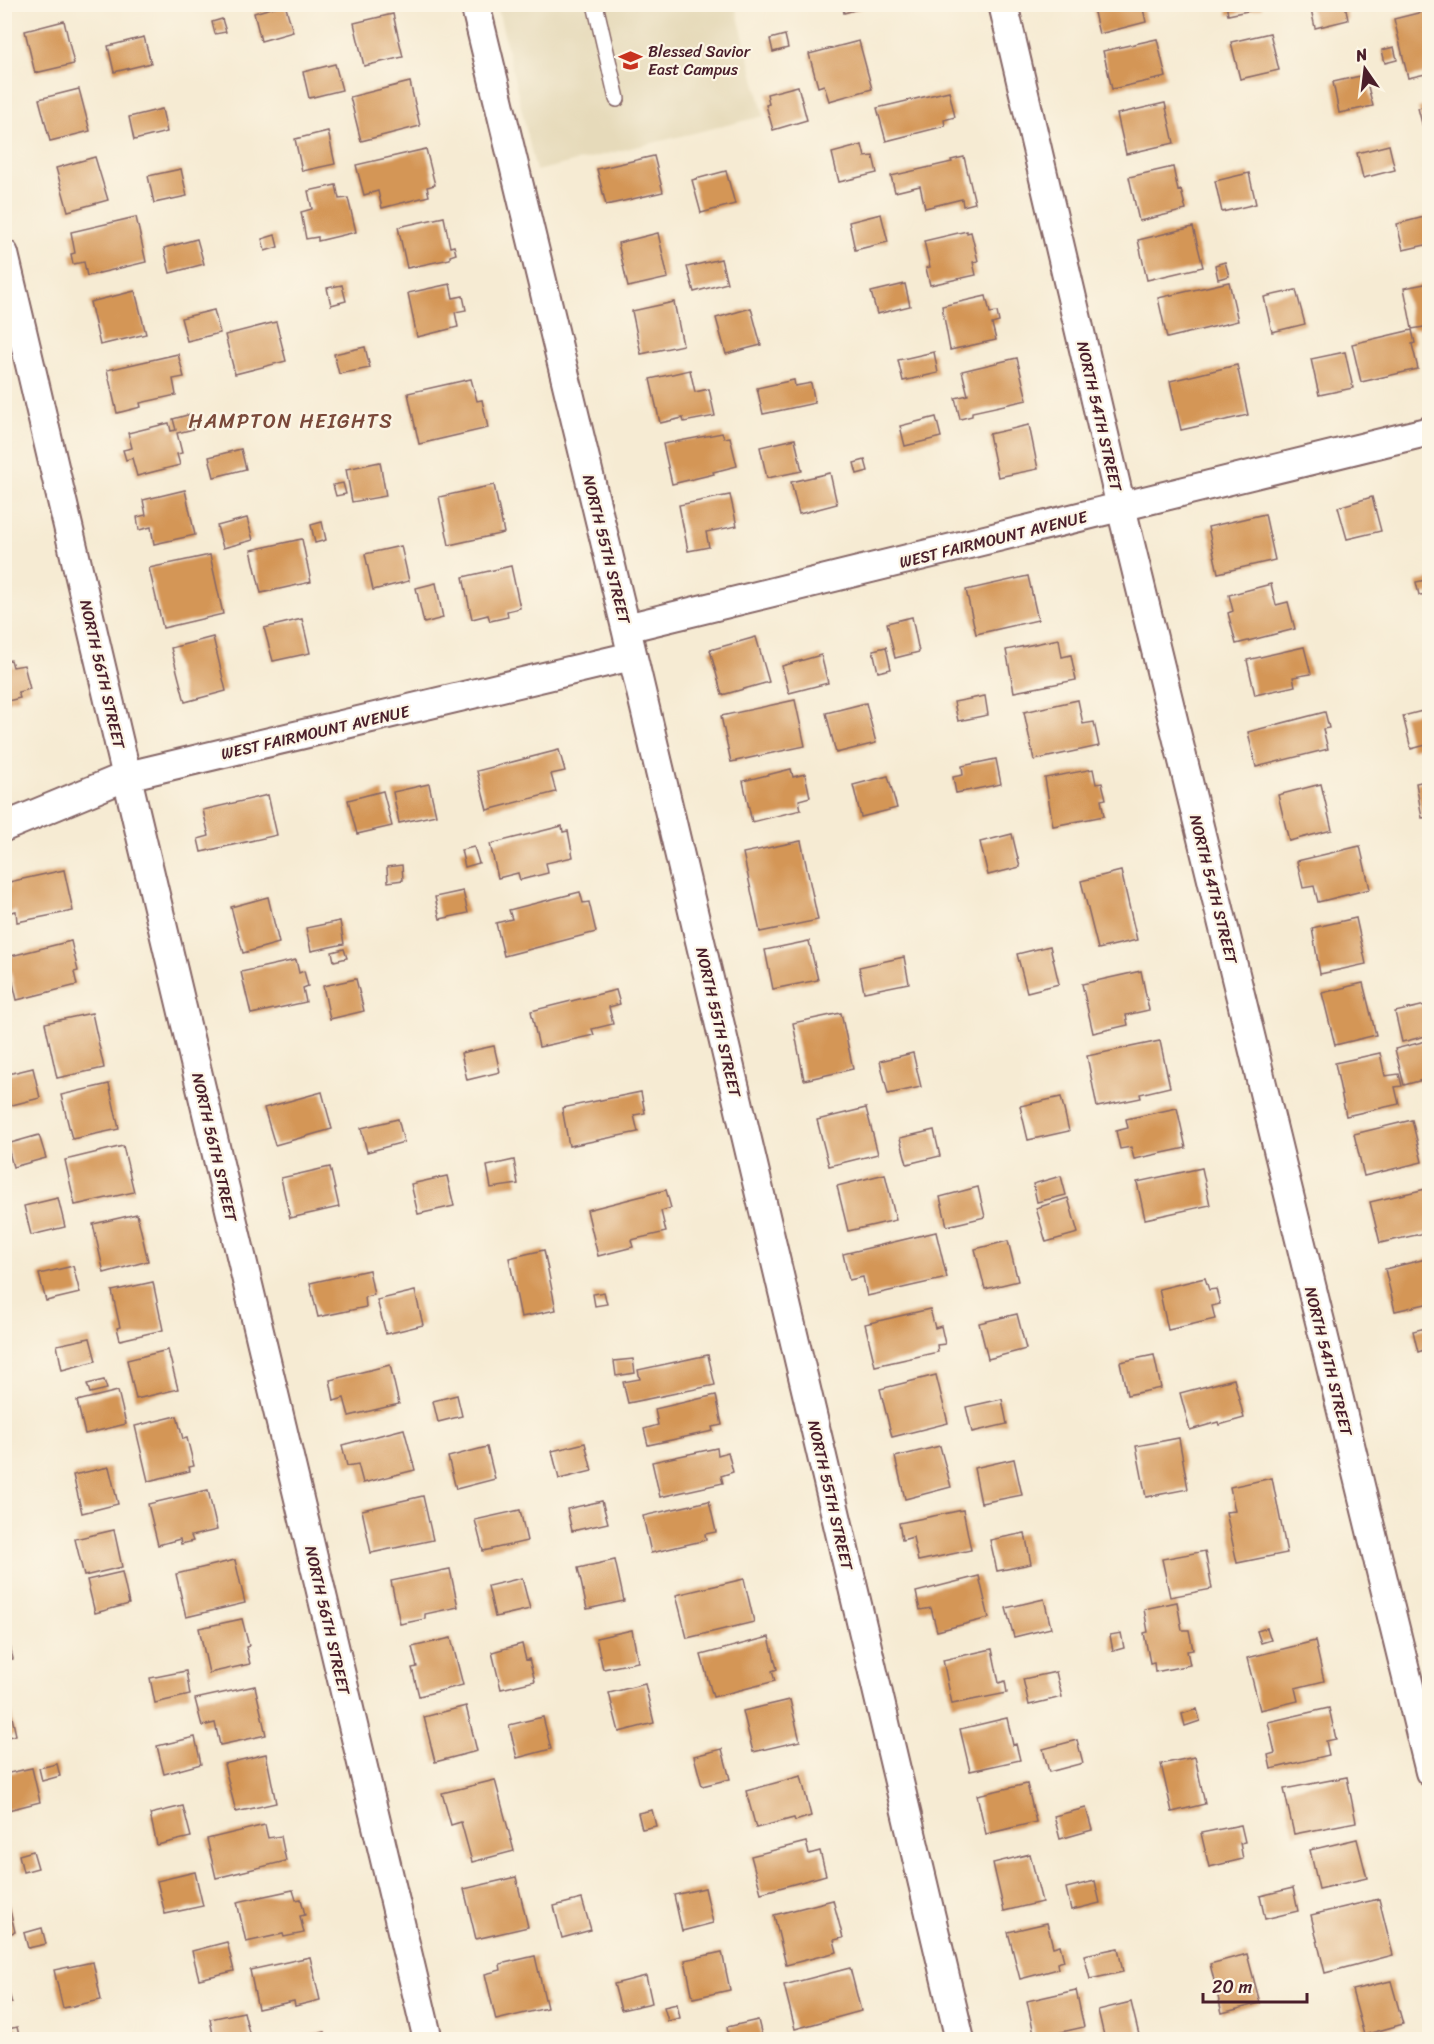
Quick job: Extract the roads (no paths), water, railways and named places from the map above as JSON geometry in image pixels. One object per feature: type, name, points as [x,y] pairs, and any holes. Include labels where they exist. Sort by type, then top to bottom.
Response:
[{"type":"street","name":"NORTH 55TH STREET","points":[[476,4],[627,628],[960,2040]]},
{"type":"street","name":"NORTH 54TH STREET","points":[[1003,4],[1121,507],[1430,1772]]},
{"type":"street","name":"NORTH 56TH STREET","points":[[4,254],[428,2040]]},
{"type":"street","name":"WEST FAIRMOUNT AVENUE","points":[[627,628],[1430,431]]},
{"type":"street","name":"WEST FAIRMOUNT AVENUE","points":[[4,828],[127,776],[632,656]]},
{"type":"lane","points":[[595,4],[617,99]]},
{"type":"place","name":"Blessed Savior East Campus","points":[[630,60]]},
{"type":"district","name":"HAMPTON HEIGHTS","points":[[291,421]]}]
